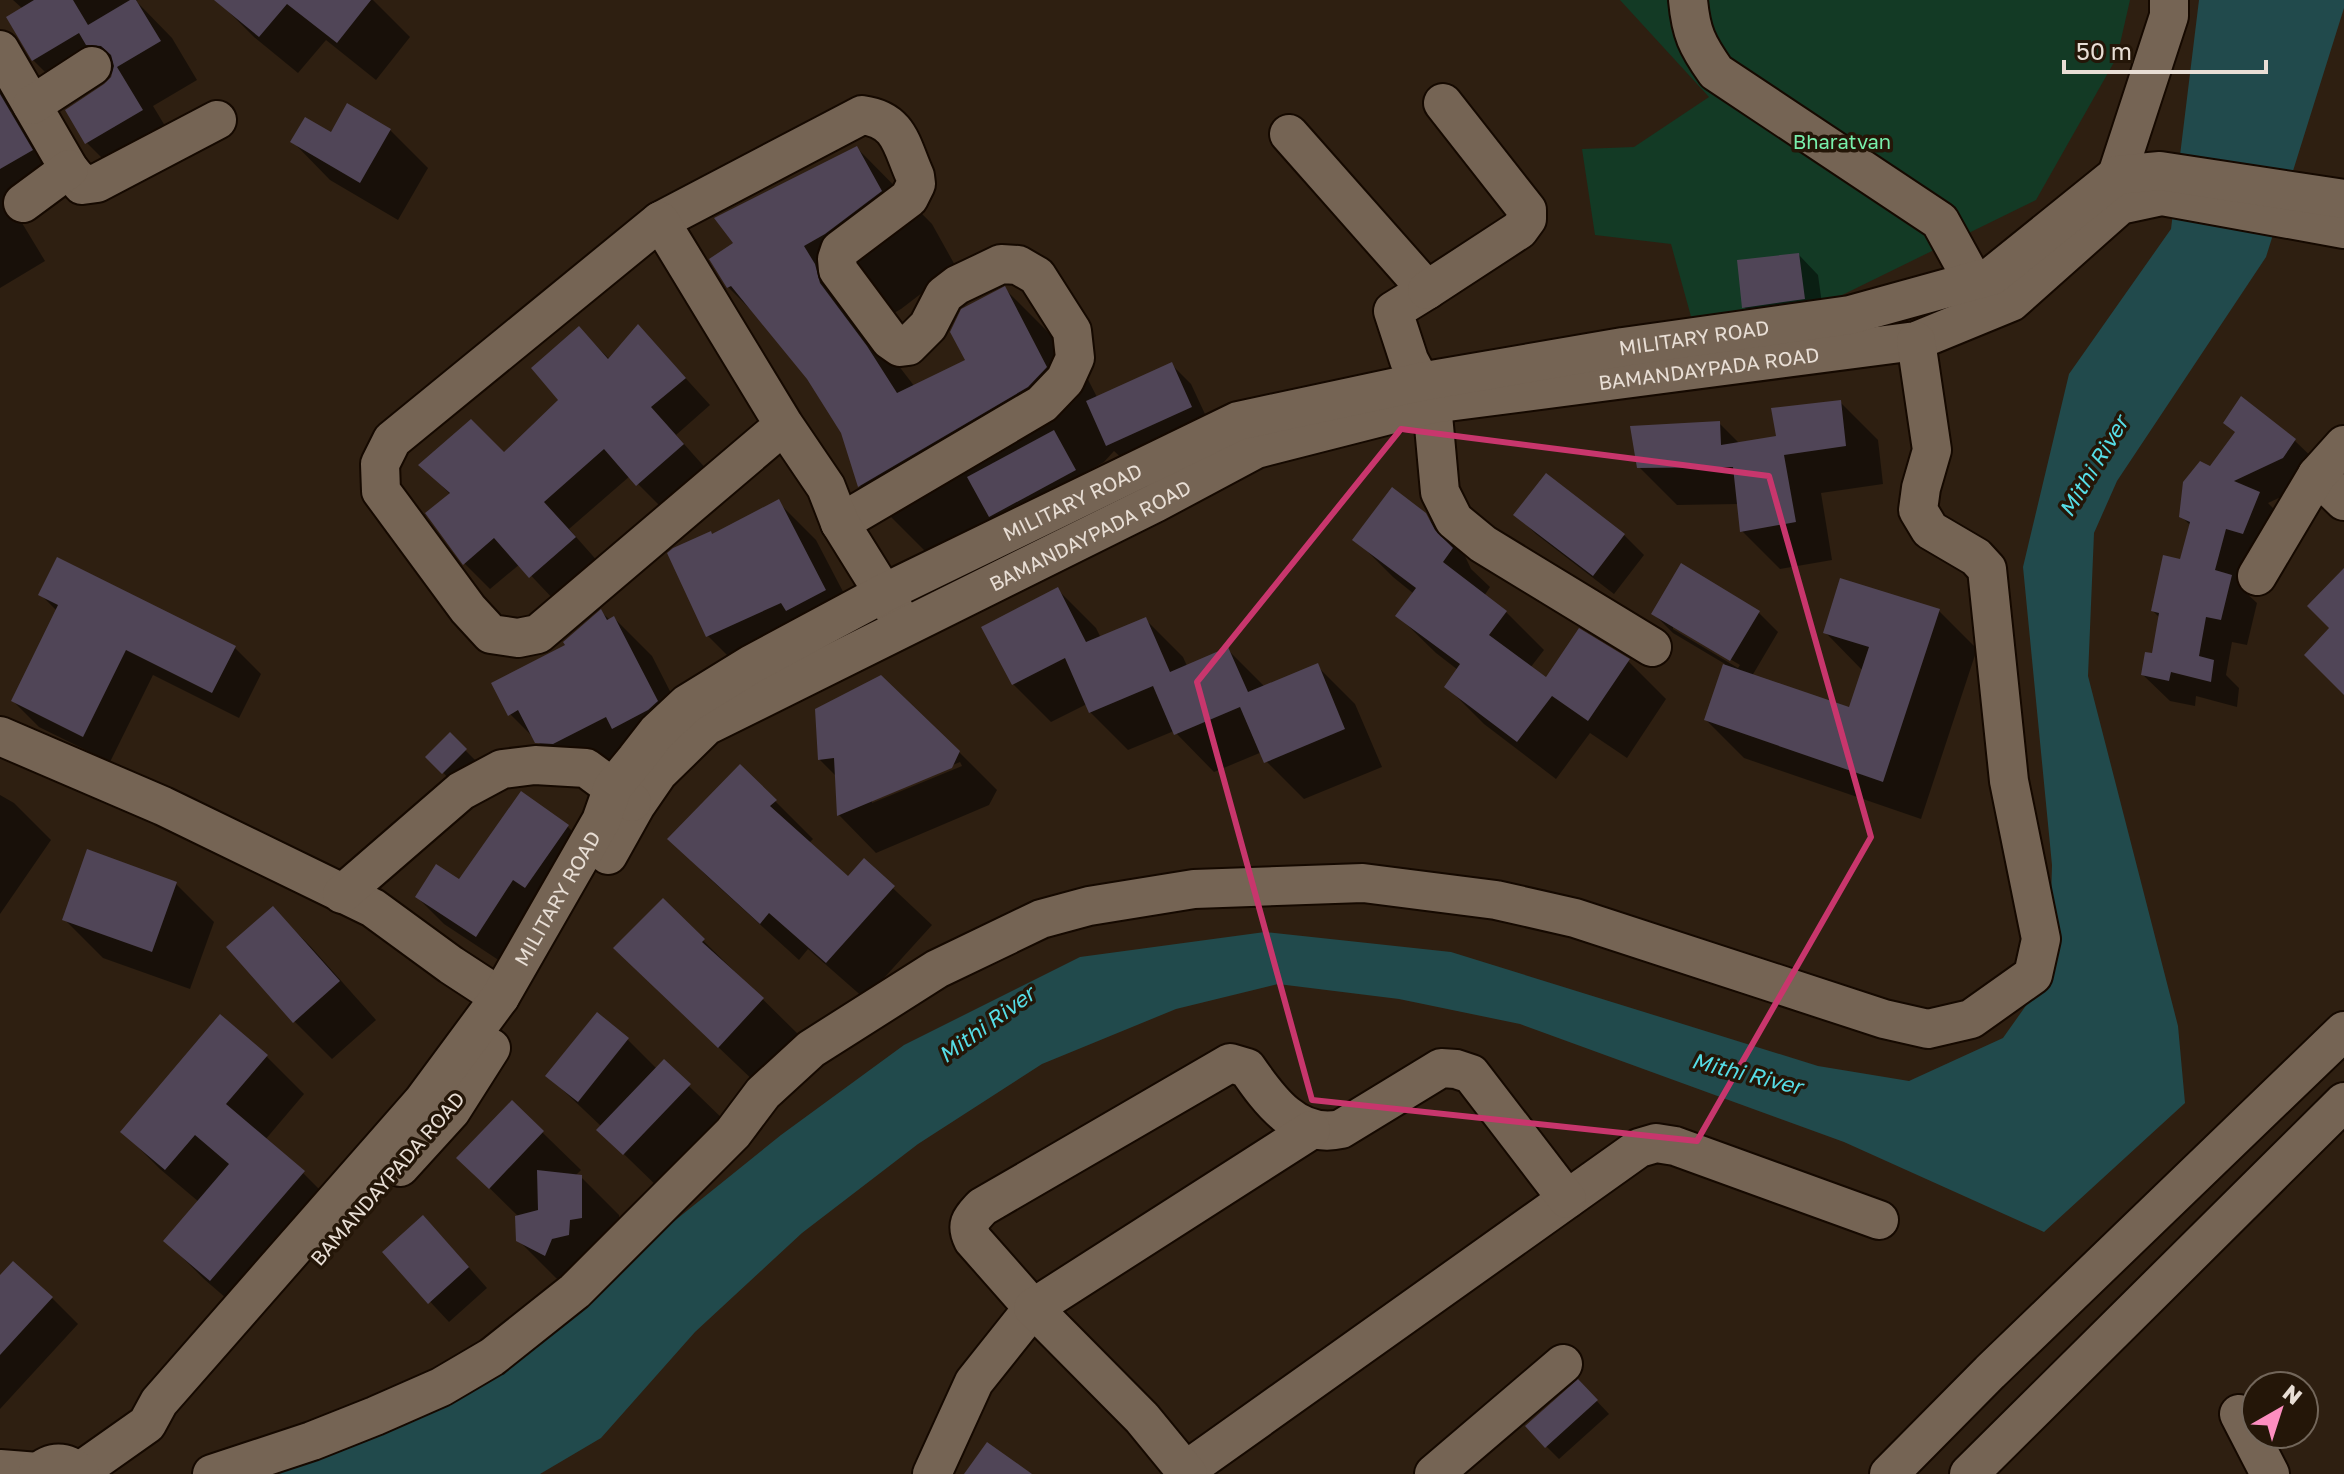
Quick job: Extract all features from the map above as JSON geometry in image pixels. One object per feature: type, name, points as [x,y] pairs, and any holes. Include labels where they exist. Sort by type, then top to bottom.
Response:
[{"type":"street","points":[[1688,0],[1690,24],[1698,46],[1716,72],[1940,221],[1980,297]]},
{"type":"street","points":[[2169,0],[2169,16],[2118,190],[2161,183],[2344,199]]},
{"type":"street","points":[[0,50],[18,98],[82,185],[97,183],[217,120]]},
{"type":"street","points":[[18,98],[92,66]]},
{"type":"street","points":[[1443,103],[1527,210],[1527,219],[1519,230],[1393,311],[1409,360],[1426,393],[1440,492],[1454,520],[1483,544],[1652,647]]},
{"type":"street","points":[[784,425],[538,634],[518,638],[491,634],[468,609],[381,491],[380,464],[392,440],[660,221],[862,115],[891,124],[916,184],[909,198],[840,250],[837,259],[838,270],[890,340],[900,347],[908,346],[928,326],[944,295],[957,285],[1001,264],[1018,265],[1037,276],[1072,331],[1075,358],[1065,380],[1042,404],[840,523]]},
{"type":"street","points":[[1289,134],[1427,290]]},
{"type":"street","points":[[23,203],[69,169]]},
{"type":"street","points":[[2161,183],[2344,229]]},
{"type":"street","name":"MILITARY ROAD","points":[[84,1473],[147,1424],[168,1423],[250,1316],[363,1190],[423,1101],[548,938],[601,821],[635,781],[657,732],[697,715],[752,664],[884,593],[1238,421],[1577,370],[1850,315],[1980,297],[1992,276],[2118,190]]},
{"type":"street","points":[[660,221],[784,425],[826,487],[840,523],[904,626]]},
{"type":"street","name":"BAMANDAYPADA ROAD","points":[[1577,370],[1916,341],[1980,297]]},
{"type":"street","points":[[212,1474],[312,1441],[375,1416],[441,1387],[492,1357],[575,1291],[733,1133],[763,1093],[811,1049],[937,969],[1041,919],[1089,906],[1194,889],[1363,883],[1496,900],[1575,918],[1884,1019],[1928,1029],[1971,1019],[2033,975],[2041,939],[2009,781],[1987,569],[1976,557],[1930,530],[1918,510],[1932,450],[1916,341]]},
{"type":"street","name":"BAMANDAYPADA ROAD","points":[[697,715],[904,626],[1155,503],[1256,449],[1426,393]]},
{"type":"street","points":[[2257,576],[2317,475],[2344,445]]},
{"type":"street","points":[[2317,475],[2344,501]]},
{"type":"street","points":[[983,545],[1001,578]]},
{"type":"street","points":[[0,736],[163,806],[373,908],[500,997]]},
{"type":"street","points":[[342,894],[461,791],[502,769],[535,765],[586,768],[635,781]]},
{"type":"street","name":"BAMANDAYPADA ROAD","points":[[363,1190],[451,1111],[548,938]]},
{"type":"street","points":[[1889,1474],[1990,1372],[2344,1031]]},
{"type":"street","points":[[1567,1199],[1471,1074],[1441,1068],[1341,1129],[1327,1133],[1295,1122],[1262,1090],[1247,1068],[1230,1063],[982,1207],[971,1218],[969,1231],[973,1240],[1033,1308],[1142,1418],[1187,1472],[1639,1148],[1656,1143],[1675,1146],[1879,1220]]},
{"type":"street","points":[[1969,1474],[2344,1102]]},
{"type":"street","points":[[932,1474],[974,1382],[1033,1308],[1311,1130]]},
{"type":"street","points":[[1434,1474],[1563,1364]]},
{"type":"street","points":[[2239,1414],[2270,1474]]},
{"type":"street","points":[[0,1469],[38,1473],[47,1465],[58,1462],[84,1473]]},
{"type":"highlighted area","points":[[1401,429],[1769,476],[1871,837],[1697,1141],[1312,1100],[1197,682]]},
{"type":"green space","name":"Bharatvan","points":[[1620,0],[2130,0],[2117,57],[2036,200],[1832,300],[1695,331],[1671,244],[1595,235],[1582,149],[1634,147],[1709,97]]},
{"type":"water","name":"Mithi River","points":[[2199,0],[2344,0],[2344,8],[2266,257],[2117,481],[2094,533],[2088,676],[2178,1026],[2185,1103],[2044,1232],[1844,1142],[1520,1024],[1399,999],[1278,984],[1176,1009],[1042,1064],[918,1144],[802,1233],[695,1332],[601,1438],[540,1474],[239,1474],[467,1388],[781,1135],[904,1045],[1080,957],[1265,932],[1451,952],[1818,1066],[1909,1081],[2003,1038],[2049,973],[2052,865],[2023,567],[2069,374],[2171,229]]},
{"type":"building","points":[[34,0],[73,0],[88,25],[130,0],[136,0],[161,41],[117,67],[143,110],[85,144],[65,110],[111,77],[114,66],[111,55],[101,46],[86,45],[79,33],[32,61],[6,17]]},
{"type":"building","points":[[214,0],[371,0],[337,43],[287,4],[259,37]]},
{"type":"building","points":[[0,94],[33,150],[0,169]]},
{"type":"building","points":[[347,103],[391,129],[360,183],[290,142],[305,117],[331,132]]},
{"type":"building","points":[[857,146],[882,191],[804,246],[815,264],[820,283],[897,393],[965,360],[950,332],[961,309],[1005,286],[1047,367],[1028,387],[858,487],[841,433],[807,379],[731,286],[727,288],[709,259],[733,243],[714,218]]},
{"type":"building","points":[[1799,253],[1805,299],[1742,308],[1737,260]]},
{"type":"building","points":[[638,324],[686,378],[651,407],[684,444],[636,486],[604,449],[544,502],[576,537],[529,578],[494,538],[463,565],[425,513],[450,493],[418,465],[471,419],[504,452],[558,400],[531,368],[579,326],[608,359]]},
{"type":"building","points":[[1172,362],[1192,407],[1106,446],[1086,401]]},
{"type":"building","points":[[2241,396],[2296,439],[2283,458],[2234,481],[2260,492],[2243,534],[2226,529],[2215,570],[2232,575],[2221,620],[2206,617],[2199,656],[2214,660],[2211,682],[2171,672],[2169,681],[2141,675],[2145,652],[2152,653],[2159,613],[2151,611],[2163,555],[2180,559],[2190,522],[2179,517],[2183,482],[2200,461],[2210,466],[2235,432],[2223,423]]},
{"type":"building","points":[[1841,400],[1846,446],[1784,455],[1796,522],[1740,532],[1733,467],[1637,468],[1630,426],[1720,421],[1721,445],[1776,436],[1771,408]]},
{"type":"building","points":[[1054,430],[1076,470],[989,517],[967,477]]},
{"type":"building","points":[[1546,473],[1625,534],[1593,576],[1513,515]]},
{"type":"building","points":[[1392,487],[1426,513],[1435,530],[1453,548],[1443,562],[1507,611],[1489,635],[1546,677],[1579,628],[1630,659],[1588,721],[1552,696],[1517,742],[1444,687],[1460,664],[1395,616],[1416,588],[1352,540]]},
{"type":"building","points":[[779,499],[826,590],[786,611],[781,603],[706,637],[667,553],[711,531],[712,534]]},
{"type":"building","points":[[57,557],[236,646],[212,693],[126,650],[83,737],[11,701],[58,605],[38,595]]},
{"type":"building","points":[[1681,563],[1760,611],[1730,661],[1651,614]]},
{"type":"building","points":[[2344,568],[2344,695],[2304,655],[2329,628],[2307,606]]},
{"type":"building","points":[[1840,578],[1940,609],[1883,782],[1704,720],[1723,664],[1849,707],[1869,647],[1823,633]]},
{"type":"building","points":[[1058,587],[1086,642],[1146,617],[1170,672],[1228,647],[1248,692],[1318,663],[1345,729],[1264,763],[1240,707],[1174,735],[1153,686],[1089,713],[1065,658],[1012,685],[981,627]]},
{"type":"building","points":[[601,609],[607,620],[614,616],[658,701],[648,710],[612,729],[606,717],[553,744],[535,743],[518,710],[508,716],[491,683],[565,645],[563,642]]},
{"type":"building","points":[[881,675],[960,751],[952,768],[837,816],[834,758],[818,760],[815,709]]},
{"type":"building","points":[[450,732],[467,749],[442,774],[425,757]]},
{"type":"building","points":[[740,764],[777,800],[770,806],[848,876],[864,858],[895,886],[826,963],[769,913],[760,924],[667,839]]},
{"type":"building","points":[[521,791],[569,825],[525,888],[513,880],[476,937],[415,897],[436,864],[459,879]]},
{"type":"building","points":[[87,849],[177,882],[152,952],[62,920]]},
{"type":"building","points":[[663,898],[705,939],[702,942],[764,998],[718,1048],[613,948]]},
{"type":"building","points":[[273,906],[340,981],[293,1023],[226,947]]},
{"type":"building","points":[[597,1012],[629,1038],[578,1102],[545,1076]]},
{"type":"building","points":[[220,1014],[268,1055],[226,1104],[305,1171],[210,1281],[163,1241],[229,1164],[195,1135],[165,1170],[120,1132]]},
{"type":"building","points":[[664,1059],[691,1084],[623,1155],[596,1130]]},
{"type":"building","points":[[512,1100],[544,1131],[489,1189],[456,1158]]},
{"type":"building","points":[[537,1170],[582,1175],[582,1218],[570,1220],[569,1235],[552,1239],[545,1256],[516,1241],[515,1216],[538,1210]]},
{"type":"building","points":[[423,1215],[469,1267],[428,1304],[382,1252]]},
{"type":"building","points":[[13,1261],[53,1297],[0,1355],[0,1275]]},
{"type":"building","points":[[1578,1379],[1598,1400],[1545,1448],[1525,1426]]},
{"type":"building","points":[[987,1442],[1032,1474],[964,1474]]}]
